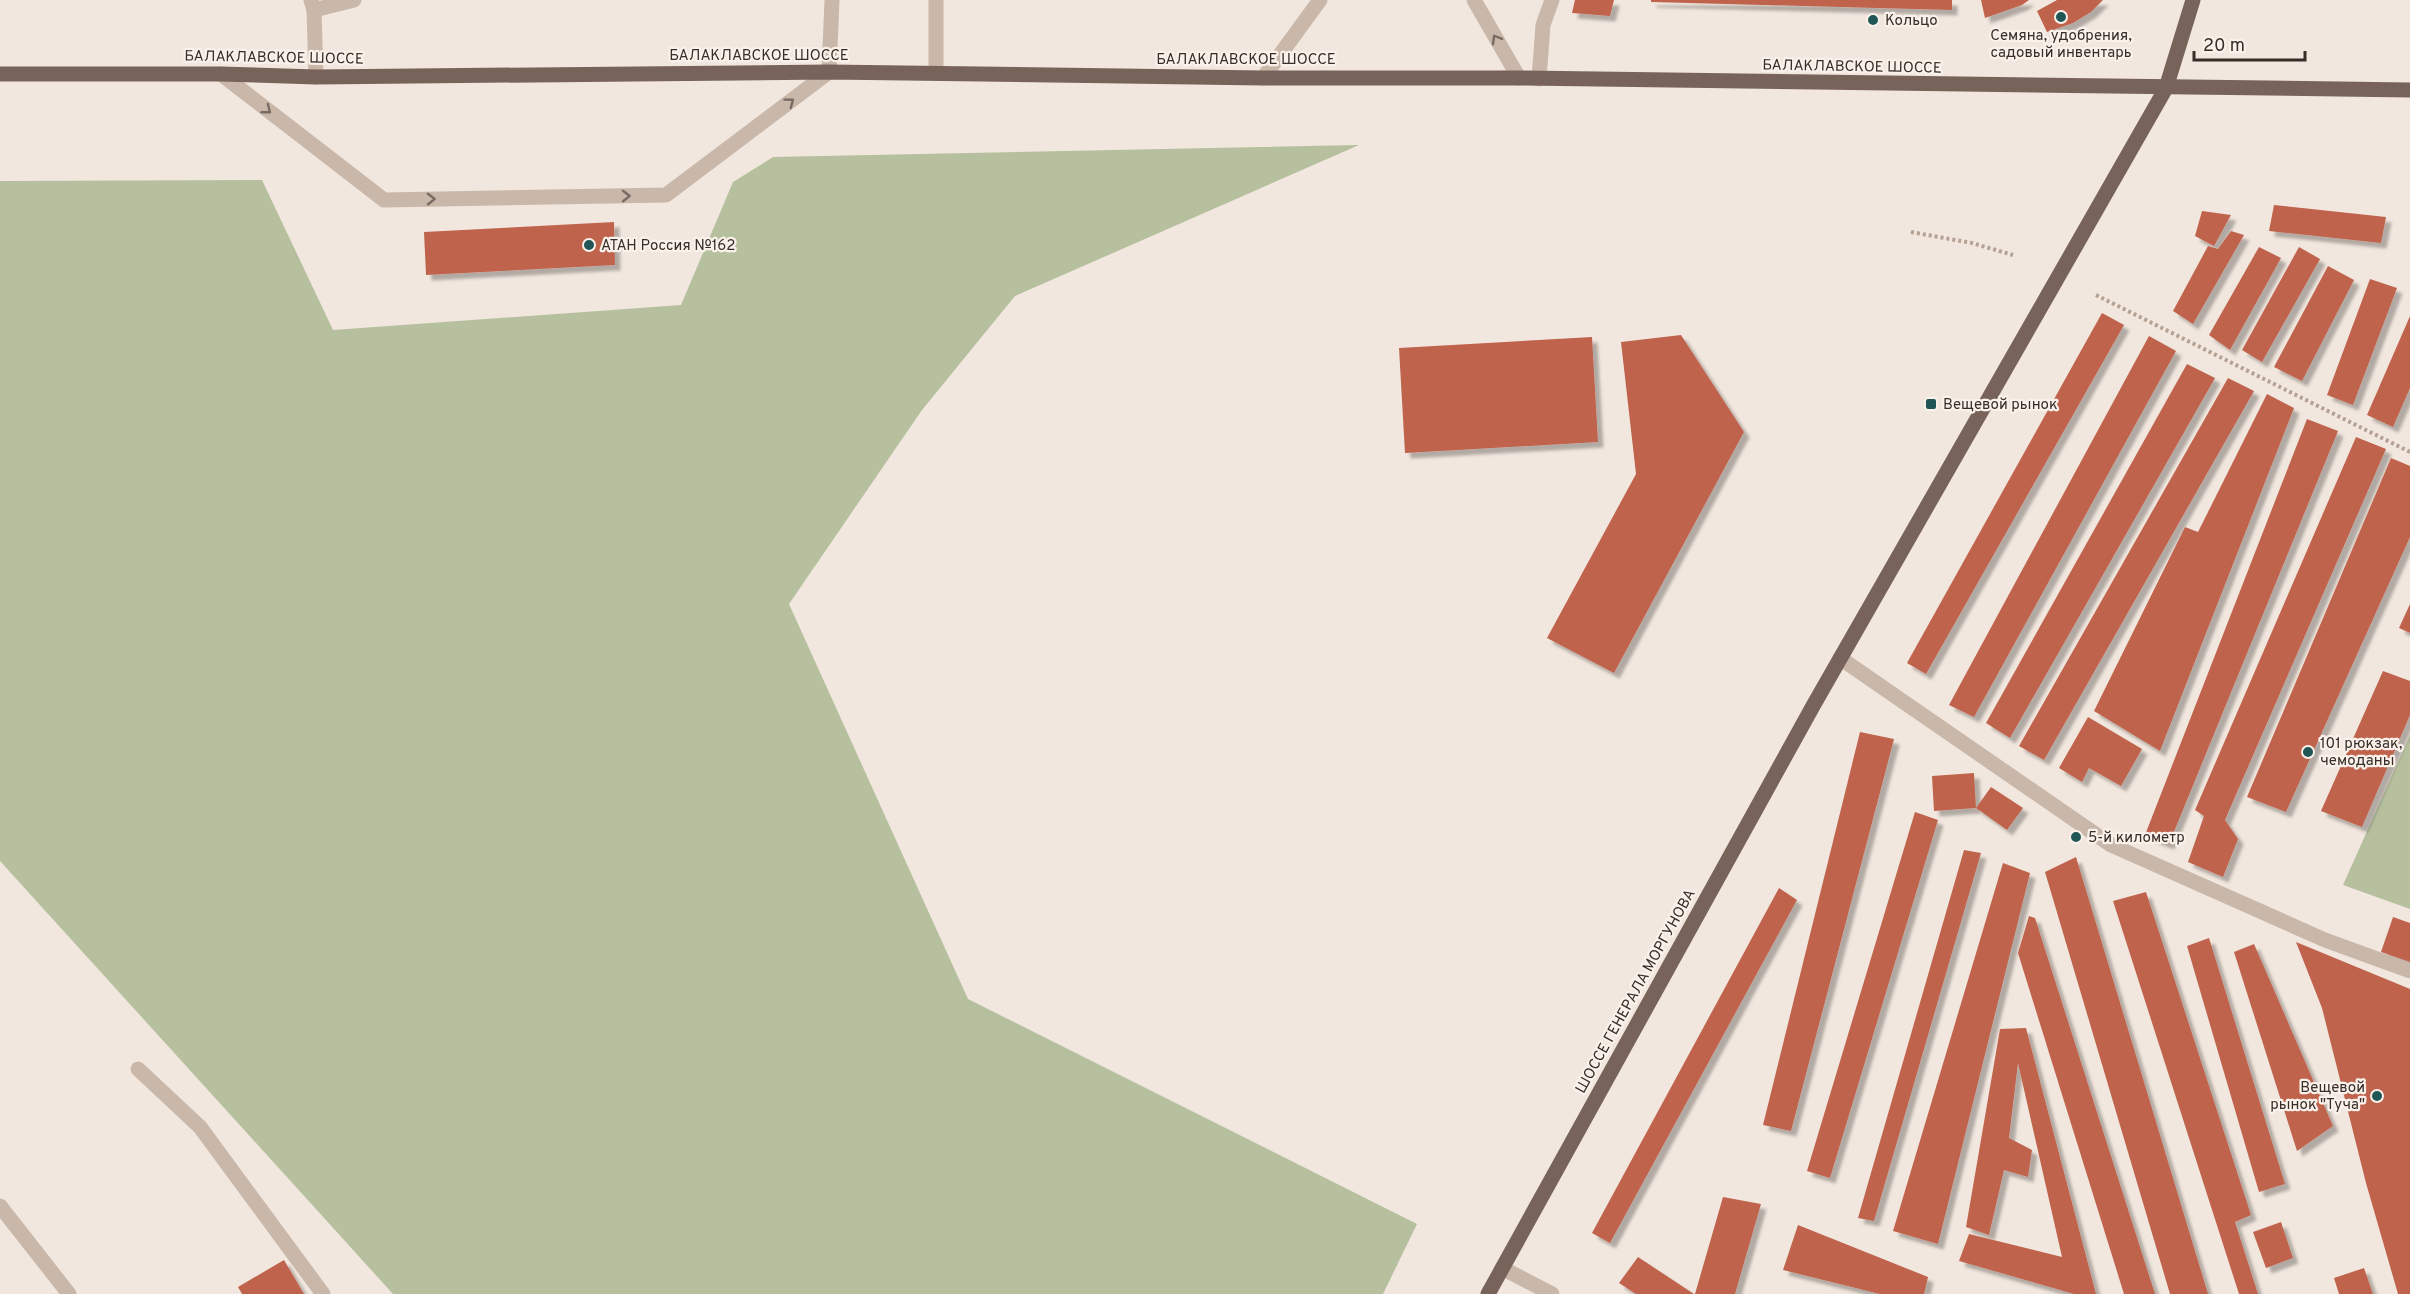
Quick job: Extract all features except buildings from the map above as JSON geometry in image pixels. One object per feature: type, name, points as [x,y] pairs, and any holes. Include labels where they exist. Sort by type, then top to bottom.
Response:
[{"type":"main road","name":"ШОССЕ ГЕНЕРАЛА МОРГУНОВА","points":[[1488,1294],[1840,658],[2166,88],[2193,0]]},
{"type":"main road","name":"БАЛАКЛАВСКОЕ ШОССЕ","points":[[0,74],[220,74],[316,77],[829,72],[1263,78],[1519,78],[2410,90]]},
{"type":"street","points":[[316,77],[313,5],[354,0]]},
{"type":"street","points":[[220,74],[384,200],[666,195],[829,72],[832,0]]},
{"type":"street","points":[[936,0],[936,73]]},
{"type":"street","points":[[1263,78],[1320,0]]},
{"type":"street","points":[[1474,0],[1519,78]]},
{"type":"street","points":[[1539,79],[1543,25],[1552,0]]},
{"type":"street","points":[[1840,658],[2111,845],[2325,940],[2410,970]]},
{"type":"street","points":[[138,1069],[200,1127],[323,1294]]},
{"type":"street","points":[[0,1206],[69,1294]]},
{"type":"street","points":[[1502,1268],[1552,1294]]},
{"type":"path","points":[[1911,232],[1972,243],[2013,255]]},
{"type":"path","points":[[2096,296],[2410,452]]},
{"type":"green space","points":[[1359,145],[1015,296],[922,410],[789,604],[968,999],[1417,1224],[1383,1294],[393,1294],[0,861],[0,181],[262,180],[333,330],[681,305],[733,182],[773,157]]},
{"type":"green space","points":[[2410,735],[2410,909],[2343,885]]},
{"type":"place","name":"Семяна, удобрения, садовый инвентарь","points":[[2061,17]]},
{"type":"place","name":"Кольцо","points":[[1873,20]]},
{"type":"place","name":"АТАН Россия №162","points":[[589,245]]},
{"type":"place","name":"Вещевой рынок","points":[[1931,404]]},
{"type":"place","name":"101 рюкзак, чемоданы","points":[[2308,752]]},
{"type":"place","name":"5-й километр","points":[[2076,837]]},
{"type":"place","name":"Вещевой рынок \"Туча\"","points":[[2377,1096]]}]
